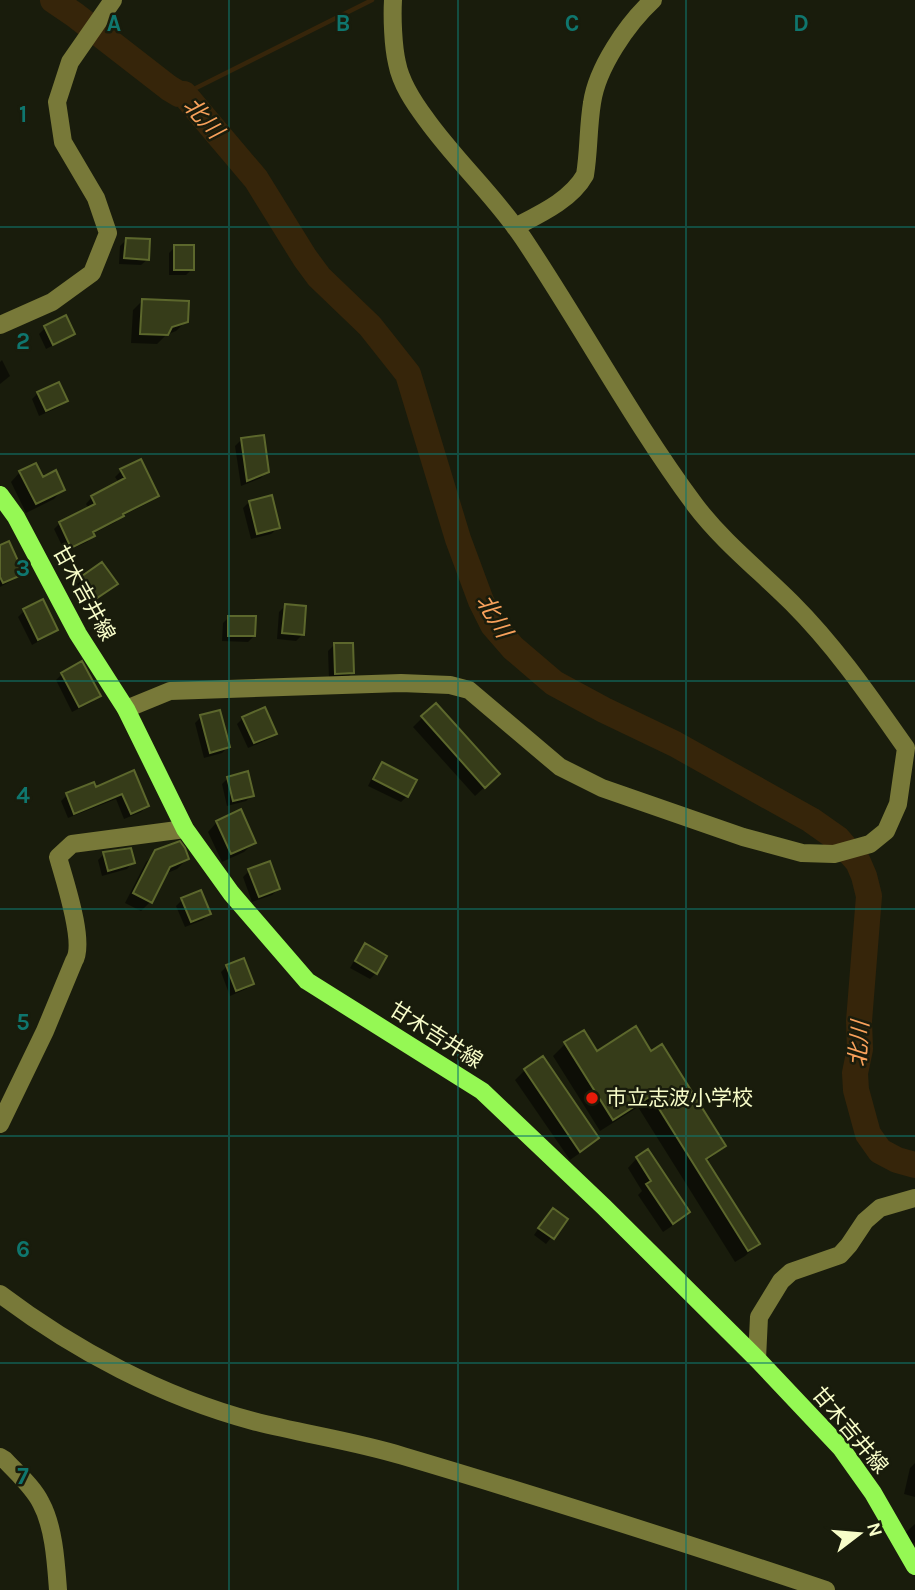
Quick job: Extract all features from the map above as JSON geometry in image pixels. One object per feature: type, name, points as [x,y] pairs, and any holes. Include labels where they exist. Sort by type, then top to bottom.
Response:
[{"type":"main road","name":"甘木吉井線","points":[[0,495],[16,517],[78,634],[126,709],[186,829],[231,892],[307,981],[482,1091],[604,1207],[841,1448],[873,1493],[915,1566]]},
{"type":"street","points":[[0,324],[52,302],[92,273],[108,233],[96,198],[63,142],[57,102],[70,62],[113,0]]},
{"type":"street","points":[[126,709],[170,691],[401,682],[450,685],[469,690],[560,767],[602,788],[802,853],[834,853],[870,844],[886,831],[898,804],[911,745],[838,653],[792,603],[735,550],[697,507],[647,437],[499,205],[444,145],[411,99],[397,64],[393,0]]},
{"type":"street","points":[[515,228],[558,202],[580,183],[585,174],[592,101],[600,77],[625,30],[653,0]]},
{"type":"street","points":[[0,1124],[78,955],[79,937],[58,857],[72,844],[186,829]]},
{"type":"street","points":[[757,1360],[759,1317],[781,1281],[791,1272],[840,1255],[865,1221],[880,1208],[915,1198]]},
{"type":"street","points":[[0,1294],[26,1314],[82,1349],[149,1383],[214,1409],[275,1427],[394,1453],[667,1536],[826,1590]]},
{"type":"street","points":[[0,1457],[43,1505],[54,1545],[58,1590]]},
{"type":"building","points":[[126,238],[150,239],[149,260],[124,258]]},
{"type":"building","points":[[174,245],[194,245],[194,270],[174,270]]},
{"type":"building","points":[[142,299],[189,301],[188,322],[172,327],[168,335],[140,334]]},
{"type":"building","points":[[66,315],[75,334],[53,345],[44,326]]},
{"type":"building","points":[[59,382],[68,401],[46,411],[37,392]]},
{"type":"building","points":[[264,435],[269,472],[247,481],[241,438]]},
{"type":"building","points":[[141,459],[159,496],[123,514],[124,516],[93,532],[95,536],[71,548],[59,522],[95,504],[91,496],[125,478],[120,469]]},
{"type":"building","points":[[36,463],[43,477],[56,470],[65,490],[36,504],[19,471]]},
{"type":"building","points":[[272,495],[280,528],[257,534],[249,501]]},
{"type":"building","points":[[9,541],[24,574],[3,583],[0,577],[0,545]]},
{"type":"building","points":[[102,562],[118,584],[97,598],[82,576]]},
{"type":"building","points":[[43,599],[58,630],[38,640],[23,609]]},
{"type":"building","points":[[285,604],[306,606],[304,635],[282,633]]},
{"type":"building","points":[[228,616],[256,616],[255,636],[228,636]]},
{"type":"building","points":[[334,643],[353,643],[354,673],[335,674]]},
{"type":"building","points":[[82,661],[101,696],[79,707],[61,673]]},
{"type":"building","points":[[436,703],[500,774],[485,788],[421,716]]},
{"type":"building","points":[[265,707],[277,734],[254,743],[242,717]]},
{"type":"building","points":[[220,710],[230,747],[210,753],[200,715]]},
{"type":"building","points":[[382,762],[417,780],[408,797],[373,779]]},
{"type":"building","points":[[134,770],[149,806],[131,814],[122,794],[74,814],[66,793],[94,782],[96,787]]},
{"type":"building","points":[[248,771],[254,796],[233,801],[227,777]]},
{"type":"building","points":[[241,809],[256,843],[231,854],[216,821]]},
{"type":"building","points":[[180,841],[189,859],[170,867],[152,903],[133,893],[155,850]]},
{"type":"building","points":[[131,848],[135,863],[108,871],[103,852]]},
{"type":"building","points":[[270,861],[280,889],[259,897],[248,869]]},
{"type":"building","points":[[201,890],[211,914],[191,922],[181,898]]},
{"type":"building","points":[[365,943],[387,956],[377,974],[355,961]]},
{"type":"building","points":[[244,958],[254,984],[236,991],[226,965]]},
{"type":"building","points":[[636,1026],[651,1051],[662,1044],[726,1146],[706,1159],[760,1244],[748,1251],[651,1096],[613,1120],[564,1042],[584,1030],[597,1051]]},
{"type":"building","points":[[543,1056],[599,1138],[580,1152],[524,1069]]},
{"type":"building","points":[[648,1149],[690,1212],[673,1224],[646,1184],[651,1181],[636,1157]]},
{"type":"building","points":[[553,1208],[568,1219],[554,1239],[538,1228]]},
{"type":"waterway","name":"北川","points":[[53,0],[169,88],[184,94],[256,179],[319,277],[370,326],[408,374],[458,539],[481,601],[493,625],[513,648],[554,683],[675,744],[811,820],[838,839],[858,862],[869,896],[859,1021],[860,1049],[855,1073],[856,1090],[868,1134],[880,1151],[915,1165]]},
{"type":"waterway","points":[[184,94],[372,0]]},
{"type":"place","name":"市立志波小学校","points":[[592,1098]]}]
